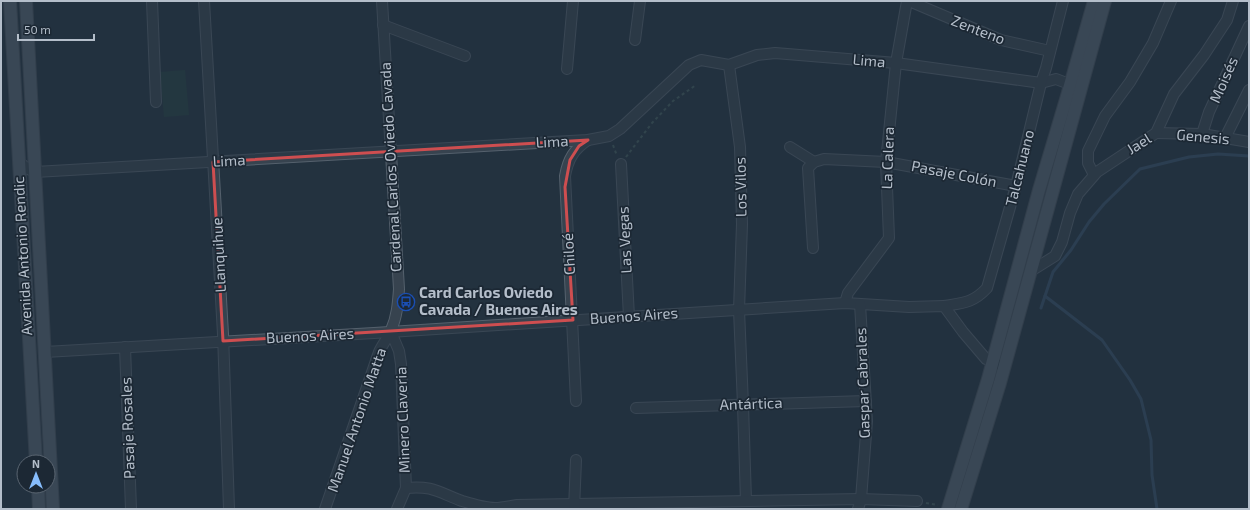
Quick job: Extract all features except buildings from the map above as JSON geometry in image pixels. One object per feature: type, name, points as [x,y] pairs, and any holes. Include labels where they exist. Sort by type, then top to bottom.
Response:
[{"type":"main road","name":"Avenida Antonio Rendic","points":[[10,1],[36,454]]},
{"type":"main road","name":"Avenida Antonio Rendic","points":[[26,1],[53,509]]},
{"type":"main road","points":[[953,508],[1004,367],[1031,271],[1076,86],[1094,1]]},
{"type":"main road","points":[[953,508],[1039,190],[1105,1]]},
{"type":"main road","points":[[38,494],[39,509]]},
{"type":"street","points":[[152,1],[156,102]]},
{"type":"street","name":"Llanquihue","points":[[204,1],[223,341],[229,509]]},
{"type":"street","name":"Cardenal Carlos Oviedo Cavada","points":[[382,1],[398,289],[398,305],[390,332]]},
{"type":"street","points":[[567,69],[573,1]]},
{"type":"street","points":[[635,40],[640,1]]},
{"type":"street","name":"Zenteno","points":[[908,1],[1001,40],[1050,51]]},
{"type":"street","name":"La Calera","points":[[845,303],[848,293],[889,238],[886,162],[896,63],[908,1]]},
{"type":"street","name":"Talcahuano","points":[[944,306],[968,302],[979,296],[987,288],[1016,186],[1063,1]]},
{"type":"street","points":[[1094,175],[1088,163],[1088,150],[1105,116],[1130,82],[1153,43],[1171,1]]},
{"type":"street","name":"Jael","points":[[1031,271],[1055,256],[1062,242],[1070,214],[1078,194],[1094,175],[1121,155],[1156,133],[1174,94],[1204,55],[1227,20],[1234,1]]},
{"type":"street","points":[[383,25],[465,56]]},
{"type":"street","name":"Moisés","points":[[1202,134],[1209,112],[1249,26]]},
{"type":"street","name":"Lima","points":[[35,172],[588,140],[609,136],[620,129],[689,65],[700,60],[729,65],[756,55],[775,52],[896,63],[1041,83],[1056,79]]},
{"type":"street","name":"Los Vilos","points":[[729,65],[740,147],[742,224],[739,310],[746,501]]},
{"type":"street","points":[[1046,68],[1056,79],[1076,86]]},
{"type":"street","points":[[1225,138],[1249,90]]},
{"type":"street","name":"Genesis","points":[[1156,133],[1202,134],[1249,142]]},
{"type":"street","name":"Chiloé","points":[[576,401],[565,176],[567,167],[574,152],[579,146],[588,140]]},
{"type":"street","points":[[790,147],[814,162],[808,168],[813,248]]},
{"type":"street","name":"Pasaje Colón","points":[[814,162],[824,159],[886,162],[1016,186]]},
{"type":"street","points":[[19,162],[35,172]]},
{"type":"street","name":"Las Vegas","points":[[621,164],[629,317]]},
{"type":"street","name":"Buenos Aires","points":[[45,352],[845,303],[909,307],[944,306]]},
{"type":"street","name":"Gaspar Cabrales","points":[[859,504],[867,421],[860,304]]},
{"type":"street","points":[[944,306],[963,332],[986,359],[992,363],[1004,367]]},
{"type":"street","name":"Minero Claveria","points":[[390,332],[399,350],[401,364],[406,488],[402,499],[395,508]]},
{"type":"street","name":"Manuel Antonio Matta","points":[[325,509],[379,352],[390,332]]},
{"type":"street","name":"Pasaje Rosales","points":[[125,347],[131,509]]},
{"type":"street","name":"Antártica","points":[[636,408],[866,401]]},
{"type":"street","points":[[574,507],[576,460]]},
{"type":"street","points":[[406,488],[418,486],[428,488],[461,500],[490,508],[517,505],[574,507],[746,501],[859,504],[917,501]]},
{"type":"path","points":[[609,136],[621,164],[652,123],[673,101],[696,85]]},
{"type":"path","points":[[917,501],[953,508]]},
{"type":"highlighted area","points":[[588,140],[579,146],[570,160],[565,187],[573,320],[223,341],[213,162]]},
{"type":"green space","points":[[185,70],[189,115],[164,117],[160,72]]},
{"type":"waterway","points":[[1041,308],[1053,272],[1104,204],[1140,169],[1189,157],[1218,154],[1249,156]]},
{"type":"waterway","points":[[1045,296],[1102,340],[1130,380],[1141,399],[1151,440],[1152,475],[1157,509]]},
{"type":"place","name":"Card Carlos Oviedo Cavada / Buenos Aires","points":[[406,302]]}]
